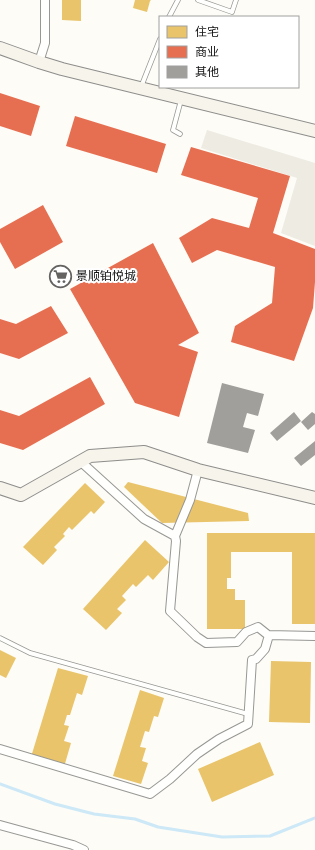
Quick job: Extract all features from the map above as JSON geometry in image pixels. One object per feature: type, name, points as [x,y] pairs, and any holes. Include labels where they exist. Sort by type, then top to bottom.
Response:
[{"type":"street","points":[[39,62],[45,43],[45,0]]},
{"type":"street","points":[[0,48],[39,62],[315,131]]},
{"type":"street","points":[[0,488],[21,495],[90,456],[144,452],[198,470],[315,498]]},
{"type":"street","points":[[80,462],[144,519],[175,536]]},
{"type":"street","points":[[198,470],[190,500],[175,536],[176,541],[170,611],[197,637],[206,643],[237,642],[246,632],[258,627],[270,635],[315,636]]},
{"type":"street","points":[[0,749],[150,794],[170,779],[197,754],[219,739],[248,724],[252,660],[256,659],[265,649],[270,635]]},
{"type":"street","points":[[0,825],[74,845],[84,850]]},
{"type":"lane","points":[[170,16],[178,0]]},
{"type":"lane","points":[[198,0],[232,12],[236,0]]},
{"type":"lane","points":[[141,88],[159,42]]},
{"type":"lane","points":[[180,134],[173,130],[181,98]]},
{"type":"lane","points":[[0,638],[30,653],[248,714]]},
{"type":"shaded area","points":[[207,130],[315,163],[315,246],[281,233],[297,178],[201,148]]},
{"type":"building: 住宅","points":[[62,0],[81,0],[81,21],[62,20]]},
{"type":"building: 住宅","points":[[135,0],[151,0],[147,12],[133,8]]},
{"type":"building: 住宅","points":[[128,482],[248,513],[249,521],[162,523],[124,487]]},
{"type":"building: 住宅","points":[[85,483],[105,502],[94,514],[91,511],[72,530],[69,527],[63,534],[65,536],[54,547],[57,550],[43,565],[23,547]]},
{"type":"building: 住宅","points":[[207,533],[315,533],[315,624],[292,624],[292,552],[231,552],[231,578],[227,578],[227,589],[235,589],[235,600],[245,600],[245,629],[207,629]]},
{"type":"building: 住宅","points":[[145,540],[169,562],[153,580],[148,575],[136,587],[133,584],[122,596],[126,600],[117,609],[122,613],[106,630],[83,609]]},
{"type":"building: 住宅","points":[[0,650],[16,658],[6,678],[0,675]]},
{"type":"building: 住宅","points":[[271,661],[311,662],[310,723],[269,722]]},
{"type":"building: 住宅","points":[[58,668],[88,676],[82,695],[77,693],[70,715],[67,715],[64,725],[69,726],[64,741],[71,743],[64,767],[31,757]]},
{"type":"building: 住宅","points":[[140,690],[164,698],[158,717],[154,716],[149,732],[145,731],[140,747],[146,748],[142,761],[148,763],[141,784],[113,776]]},
{"type":"building: 住宅","points":[[260,742],[274,775],[212,802],[198,769]]},
{"type":"building: 商业","points":[[0,93],[40,106],[31,136],[0,126]]},
{"type":"building: 商业","points":[[75,116],[166,144],[157,173],[66,146]]},
{"type":"building: 商业","points":[[191,147],[290,176],[273,233],[315,249],[313,308],[294,361],[231,342],[235,326],[272,303],[275,267],[217,250],[192,263],[179,238],[212,218],[249,228],[258,198],[181,175]]},
{"type":"building: 商业","points":[[43,205],[63,242],[15,269],[0,242],[0,229]]},
{"type":"building: 商业","points":[[153,243],[199,333],[178,345],[198,352],[179,417],[135,403],[70,289]]},
{"type":"building: 商业","points":[[51,306],[68,333],[19,359],[0,353],[0,319],[16,324]]},
{"type":"building: 商业","points":[[90,377],[105,404],[23,450],[0,443],[0,410],[19,416]]},
{"type":"building: 其他","points":[[222,383],[264,394],[258,416],[247,413],[243,427],[255,430],[248,453],[207,443]]},
{"type":"building: 其他","points":[[294,412],[301,421],[277,441],[270,433]]},
{"type":"building: 其他","points":[[312,412],[315,414],[315,424],[308,430],[301,422]]},
{"type":"building: 其他","points":[[315,441],[315,455],[301,466],[294,458]]},
{"type":"waterway","points":[[0,784],[55,804],[94,814],[135,819],[158,827],[222,837],[270,836],[315,818]]},
{"type":"place","name":"景顺铂悦城","points":[[60,276]]}]
